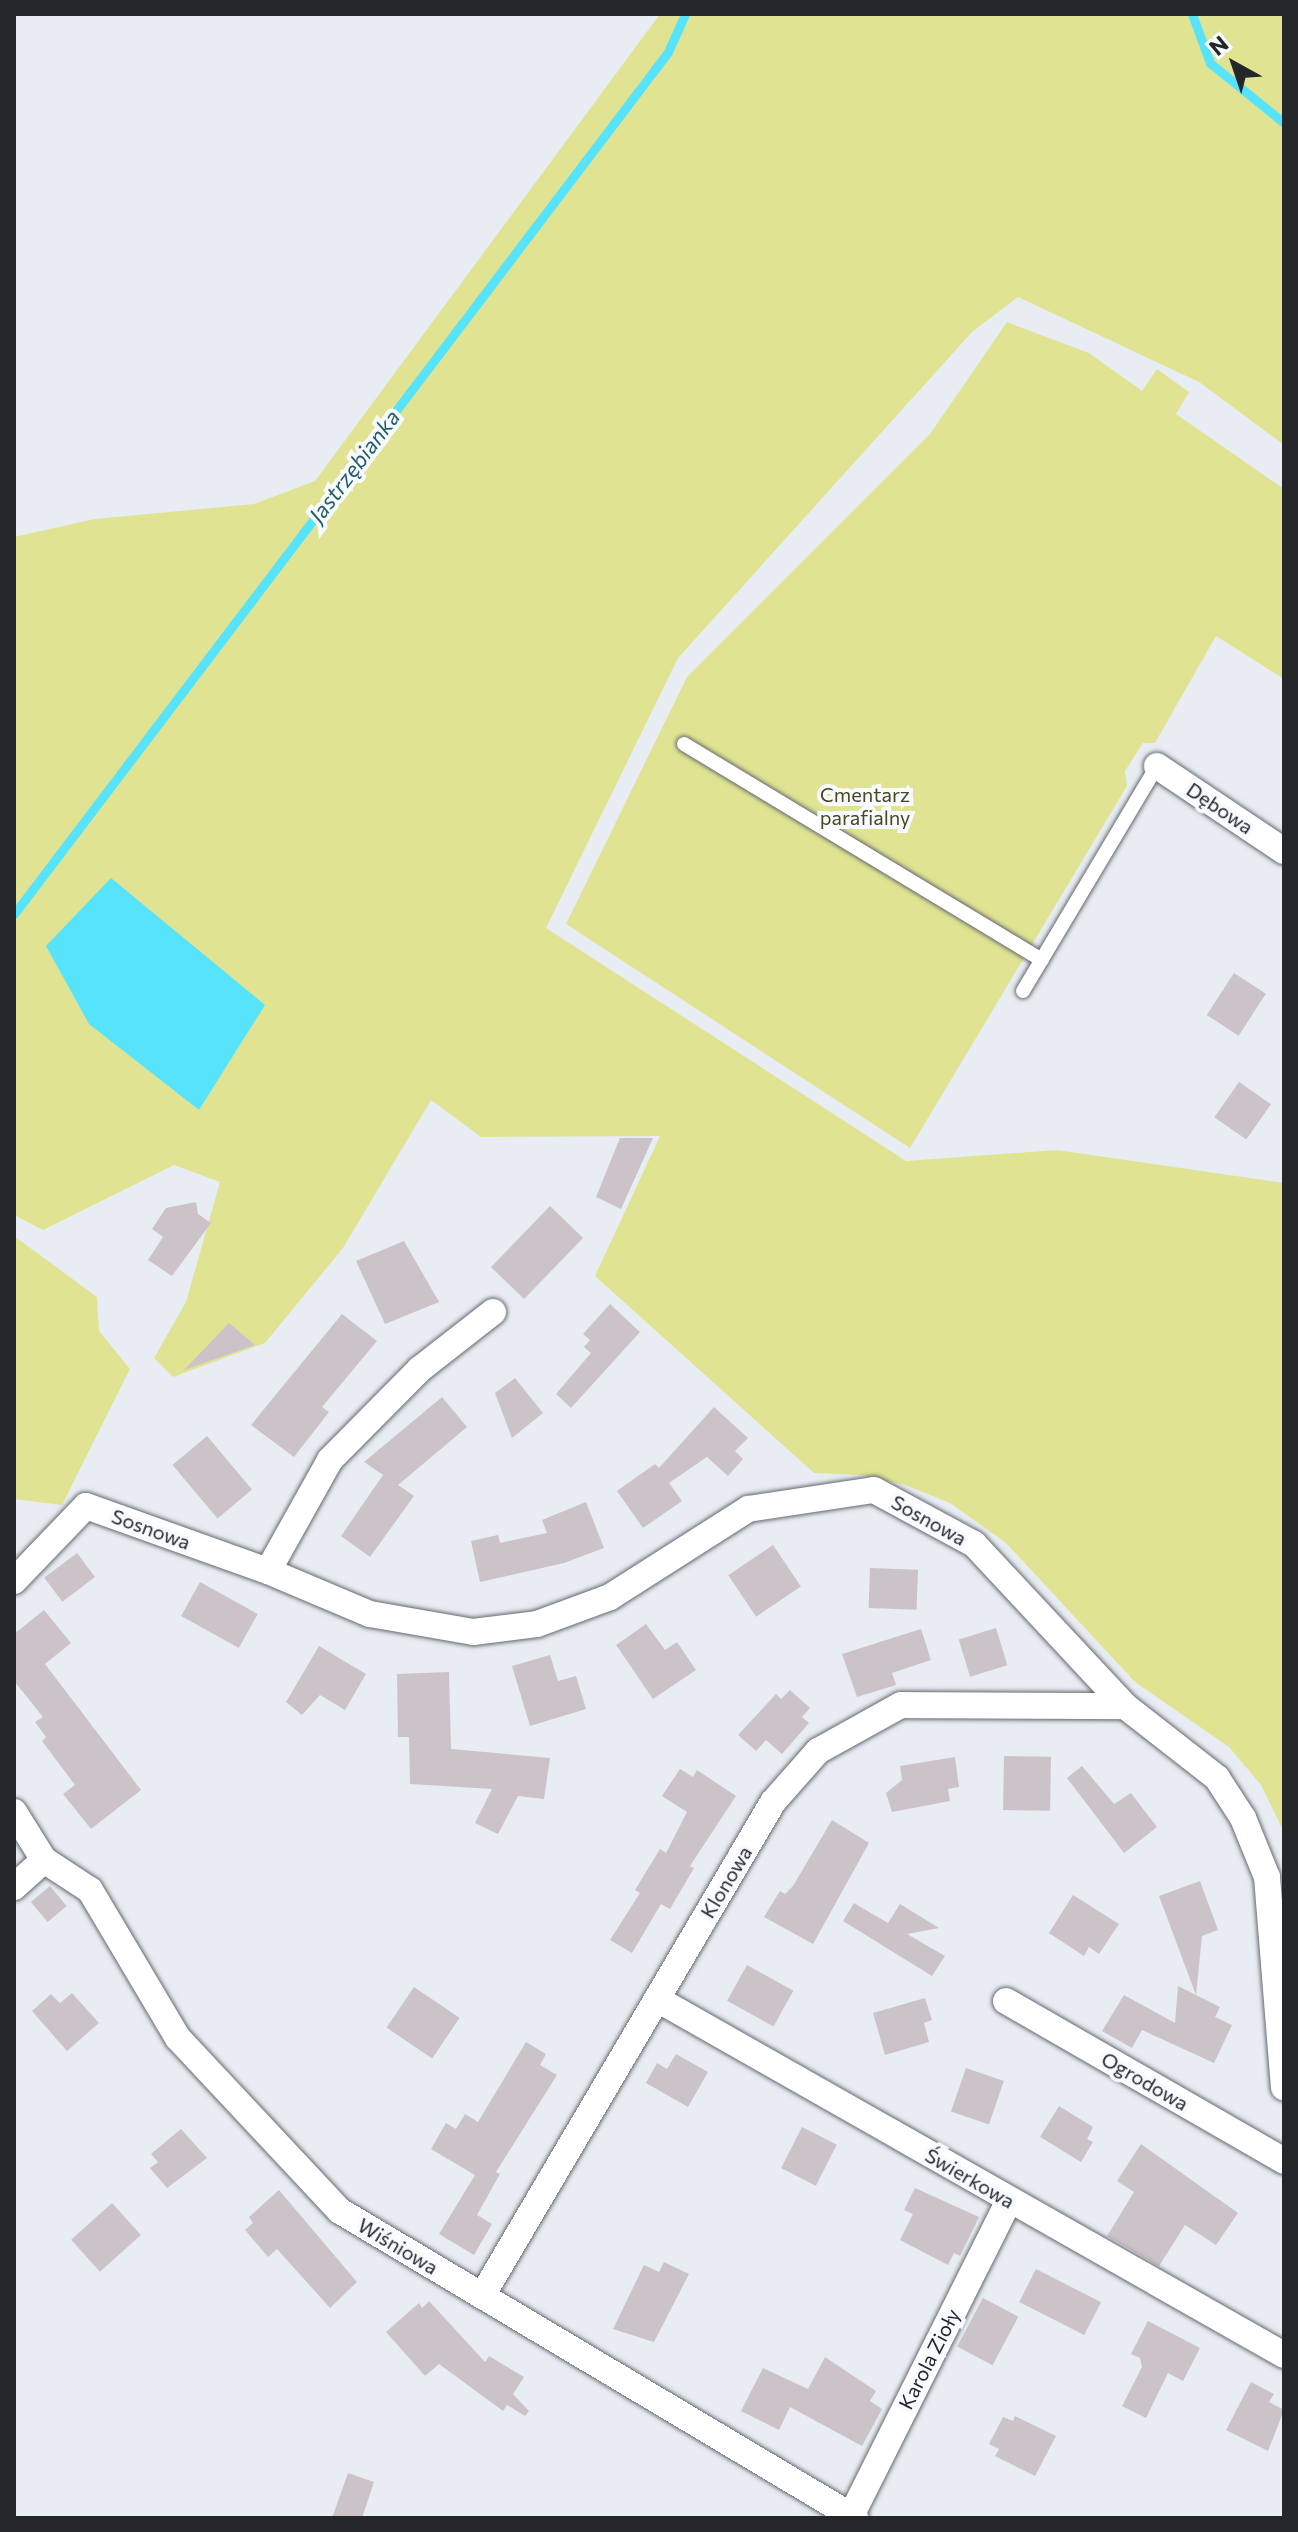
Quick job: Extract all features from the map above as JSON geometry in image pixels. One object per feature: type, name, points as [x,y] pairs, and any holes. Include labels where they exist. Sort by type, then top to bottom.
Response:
[{"type":"street","name":"Dębowa","points":[[1157,766],[1284,851]]},
{"type":"street","points":[[268,1571],[330,1460],[420,1369],[493,1312]]},
{"type":"street","name":"Sosnowa","points":[[14,1581],[86,1506],[268,1571],[370,1614],[473,1632],[537,1624],[610,1597],[748,1509],[874,1490],[974,1544],[1125,1706],[1217,1778],[1249,1833],[1267,1877],[1284,2087]]},
{"type":"street","name":"Klonowa","points":[[482,2296],[773,1802],[818,1751],[901,1705],[1125,1706]]},
{"type":"street","points":[[14,1812],[44,1860],[14,1887]]},
{"type":"street","name":"Wiśniowa","points":[[44,1860],[90,1890],[178,2038],[340,2211],[852,2517]]},
{"type":"street","name":"Świerkowa","points":[[657,1999],[1284,2355]]},
{"type":"street","name":"Ogrodowa","points":[[1006,2001],[1284,2161]]},
{"type":"street","name":"Karola Zioły","points":[[852,2517],[1009,2200]]},
{"type":"lane","points":[[684,744],[1042,960]]},
{"type":"lane","points":[[1023,991],[1157,766]]},
{"type":"green space","points":[[660,14],[1284,14],[1284,445],[1199,382],[1018,297],[972,332],[678,658],[546,928],[906,1161],[1057,1150],[1284,1183],[1284,1832],[1261,1785],[1229,1747],[1135,1682],[1006,1543],[950,1503],[905,1485],[862,1475],[814,1473],[595,1276],[660,1136],[481,1137],[431,1100],[343,1248],[265,1343],[173,1377],[154,1358],[186,1302],[220,1182],[174,1165],[43,1230],[14,1215],[14,537],[95,519],[254,504],[315,481]]},
{"type":"green space","name":"Cmentarz parafialny","points":[[1007,322],[1089,353],[1142,391],[1157,369],[1189,392],[1176,414],[1284,489],[1284,679],[1216,636],[1155,743],[1143,743],[1125,771],[1127,786],[910,1148],[566,924],[687,677],[930,434]]},
{"type":"green space","points":[[14,1236],[97,1297],[99,1331],[130,1369],[62,1505],[14,1499]]},
{"type":"water","points":[[111,878],[265,1005],[199,1110],[89,1024],[46,946]]},
{"type":"building","points":[[1234,973],[1266,994],[1239,1036],[1207,1015]]},
{"type":"building","points":[[1239,1082],[1271,1104],[1246,1140],[1214,1117]]},
{"type":"building","points":[[620,1138],[653,1138],[621,1209],[596,1197]]},
{"type":"building","points":[[196,1202],[198,1214],[211,1223],[172,1276],[148,1260],[163,1237],[152,1229],[166,1208]]},
{"type":"building","points":[[550,1206],[583,1238],[524,1299],[491,1267]]},
{"type":"building","points":[[404,1241],[439,1302],[385,1324],[356,1261]]},
{"type":"building","points":[[610,1304],[640,1332],[571,1408],[556,1394],[591,1353],[584,1347],[590,1340],[583,1334]]},
{"type":"building","points":[[342,1314],[377,1341],[322,1407],[329,1412],[294,1457],[251,1425]]},
{"type":"building","points":[[229,1323],[255,1345],[184,1370]]},
{"type":"building","points":[[515,1378],[543,1413],[512,1438],[495,1393]]},
{"type":"building","points":[[442,1397],[467,1427],[398,1485],[414,1496],[370,1557],[341,1536],[383,1475],[364,1462]]},
{"type":"building","points":[[714,1407],[748,1438],[735,1451],[743,1459],[728,1476],[707,1457],[669,1483],[682,1501],[643,1528],[617,1491],[655,1464],[659,1468]]},
{"type":"building","points":[[207,1436],[252,1490],[218,1519],[173,1465]]},
{"type":"building","points":[[586,1502],[604,1548],[564,1563],[480,1582],[471,1541],[498,1535],[500,1543],[547,1533],[542,1520]]},
{"type":"building","points":[[773,1545],[801,1586],[756,1617],[728,1575]]},
{"type":"building","points":[[77,1553],[95,1577],[62,1602],[44,1578]]},
{"type":"building","points":[[870,1568],[918,1570],[917,1610],[869,1608]]},
{"type":"building","points":[[200,1582],[258,1614],[239,1648],[181,1616]]},
{"type":"building","points":[[44,1610],[71,1643],[45,1664],[141,1790],[91,1829],[63,1794],[75,1785],[42,1741],[46,1737],[35,1722],[43,1717],[14,1681],[14,1634]]},
{"type":"building","points":[[646,1624],[665,1650],[677,1642],[696,1670],[653,1699],[616,1645]]},
{"type":"building","points":[[996,1628],[1007,1665],[970,1677],[959,1639]]},
{"type":"building","points":[[921,1629],[931,1660],[892,1673],[896,1685],[857,1697],[842,1654]]},
{"type":"building","points":[[319,1646],[366,1674],[345,1710],[320,1695],[302,1715],[286,1702]]},
{"type":"building","points":[[550,1655],[558,1681],[576,1676],[586,1709],[530,1726],[512,1666]]},
{"type":"building","points":[[449,1672],[451,1749],[550,1758],[544,1799],[518,1796],[498,1834],[475,1823],[492,1789],[410,1784],[409,1737],[398,1737],[397,1674]]},
{"type":"building","points":[[790,1690],[810,1708],[802,1717],[809,1723],[782,1754],[766,1740],[756,1751],[738,1735],[776,1694],[781,1699]]},
{"type":"building","points":[[1004,1756],[1051,1757],[1050,1811],[1003,1810]]},
{"type":"building","points":[[955,1757],[959,1787],[948,1789],[950,1801],[892,1812],[886,1793],[902,1780],[900,1766]]},
{"type":"building","points":[[1082,1766],[1114,1804],[1131,1793],[1157,1827],[1124,1853],[1067,1778]]},
{"type":"building","points":[[680,1769],[693,1777],[697,1770],[736,1796],[690,1866],[694,1868],[670,1909],[661,1904],[632,1953],[610,1940],[640,1893],[635,1890],[660,1849],[666,1853],[687,1812],[662,1796]]},
{"type":"building","points":[[832,1820],[869,1843],[813,1944],[764,1917],[780,1891],[785,1894],[793,1886]]},
{"type":"building","points":[[1200,1881],[1218,1930],[1202,1936],[1196,1995],[1159,1896]]},
{"type":"building","points":[[50,1886],[67,1906],[48,1922],[31,1902]]},
{"type":"building","points":[[1073,1895],[1119,1924],[1099,1954],[1089,1947],[1084,1956],[1049,1933]]},
{"type":"building","points":[[854,1903],[888,1923],[900,1904],[939,1928],[907,1934],[945,1956],[932,1976],[843,1921]]},
{"type":"building","points":[[747,1965],[793,1991],[773,2027],[727,2001]]},
{"type":"building","points":[[1178,1986],[1220,2007],[1215,2017],[1232,2025],[1214,2063],[1142,2030],[1132,2048],[1102,2031],[1124,1995],[1175,2023]]},
{"type":"building","points":[[414,1987],[460,2018],[432,2058],[387,2028]]},
{"type":"building","points":[[72,1993],[99,2023],[67,2051],[32,2011],[51,1994],[60,2003]]},
{"type":"building","points":[[925,1998],[932,2020],[924,2023],[929,2042],[885,2055],[873,2013]]},
{"type":"building","points":[[526,2042],[546,2054],[540,2065],[557,2075],[496,2172],[500,2174],[477,2215],[492,2224],[474,2255],[439,2234],[475,2175],[431,2149],[446,2123],[456,2129],[465,2114],[478,2122]]},
{"type":"building","points":[[676,2054],[708,2072],[688,2107],[646,2083],[657,2063],[667,2069]]},
{"type":"building","points":[[966,2068],[1004,2081],[989,2125],[951,2111]]},
{"type":"building","points":[[1059,2106],[1093,2127],[1087,2139],[1093,2142],[1081,2162],[1040,2137]]},
{"type":"building","points":[[802,2127],[837,2145],[816,2186],[781,2168]]},
{"type":"building","points":[[181,2129],[207,2158],[167,2188],[150,2168],[158,2162],[151,2154]]},
{"type":"building","points":[[1141,2144],[1238,2213],[1216,2245],[1185,2225],[1159,2266],[1107,2236],[1134,2192],[1117,2181]]},
{"type":"building","points":[[915,2188],[979,2217],[960,2256],[954,2253],[948,2265],[900,2240],[913,2214],[904,2210]]},
{"type":"building","points":[[279,2190],[357,2282],[330,2308],[277,2249],[268,2257],[245,2230],[253,2223],[249,2217]]},
{"type":"building","points":[[112,2203],[141,2235],[100,2272],[71,2240]]},
{"type":"building","points":[[664,2262],[689,2274],[654,2342],[613,2329],[644,2265],[659,2272]]},
{"type":"building","points":[[1036,2269],[1101,2302],[1084,2335],[1019,2302]]},
{"type":"building","points":[[983,2298],[1018,2317],[992,2365],[957,2347]]},
{"type":"building","points":[[429,2301],[485,2362],[489,2356],[524,2377],[513,2394],[529,2411],[525,2416],[507,2405],[503,2411],[439,2364],[425,2376],[386,2332],[419,2303],[422,2308]]},
{"type":"building","points":[[1148,2321],[1200,2348],[1183,2381],[1168,2373],[1146,2418],[1122,2406],[1142,2367],[1140,2358],[1131,2354]]},
{"type":"building","points":[[825,2357],[876,2391],[870,2401],[882,2409],[862,2446],[790,2407],[779,2430],[741,2411],[763,2368],[808,2389]]},
{"type":"building","points":[[1251,2382],[1274,2394],[1269,2402],[1284,2410],[1268,2451],[1226,2430]]},
{"type":"building","points":[[1015,2416],[1056,2436],[1035,2476],[995,2456],[999,2449],[989,2444],[1003,2417],[1013,2421]]},
{"type":"building","points":[[348,2473],[374,2482],[362,2518],[332,2518]]},
{"type":"waterway","name":"Jastrzębianka","points":[[14,914],[668,52],[685,14]]},
{"type":"waterway","points":[[1192,14],[1210,63],[1284,123]]}]
